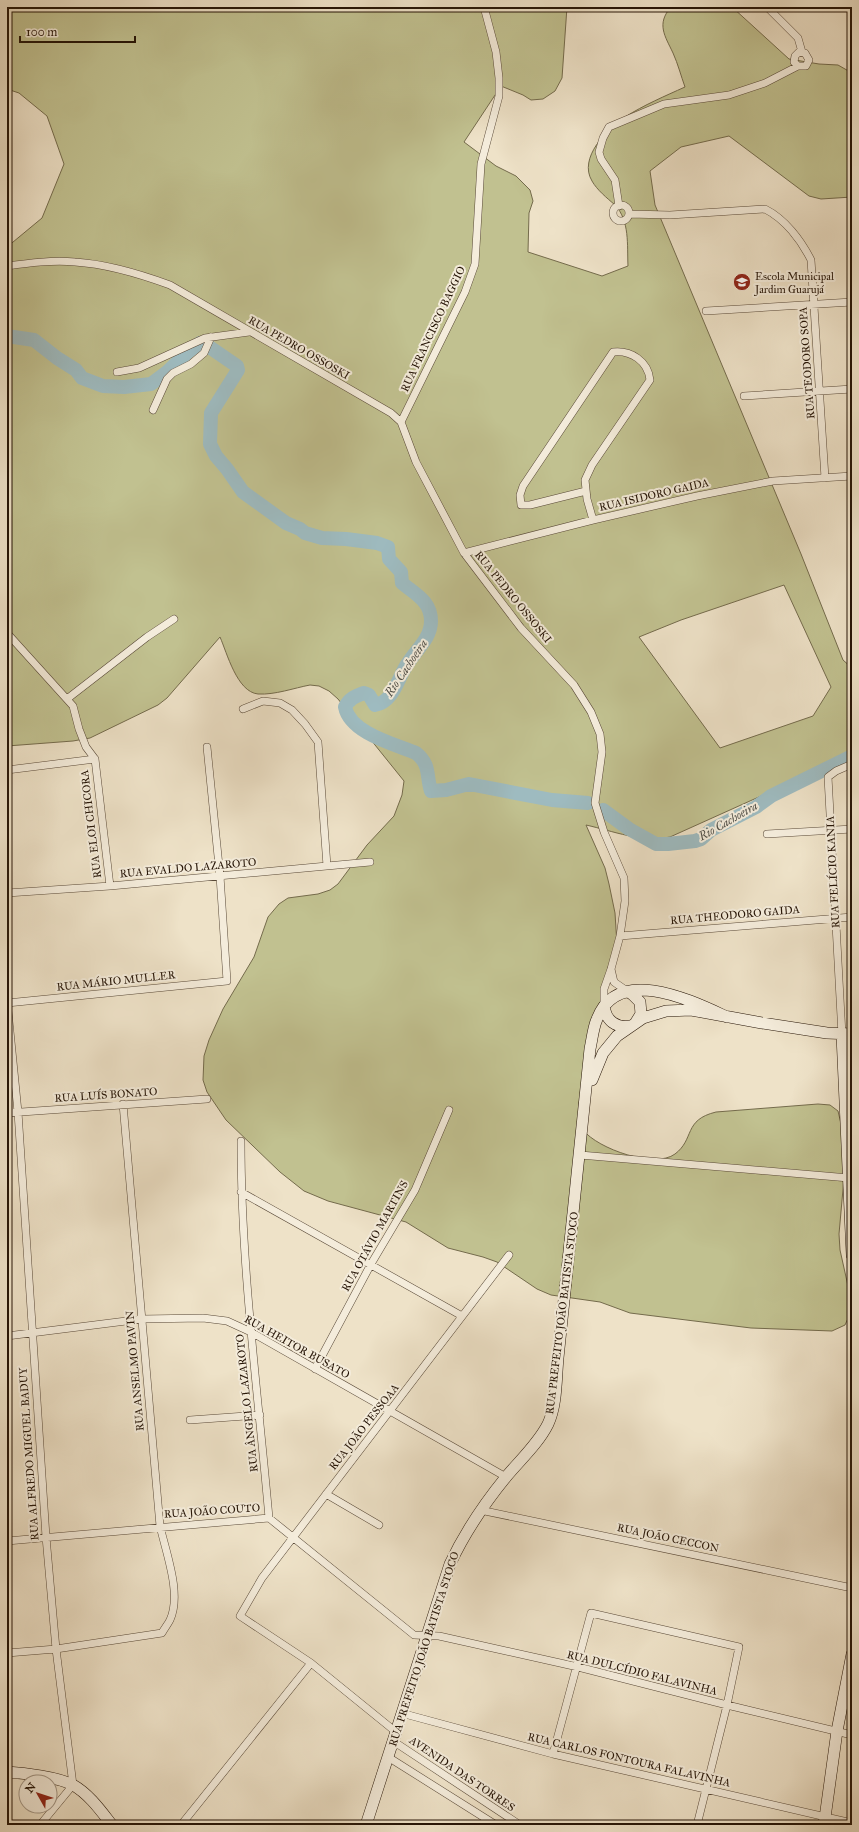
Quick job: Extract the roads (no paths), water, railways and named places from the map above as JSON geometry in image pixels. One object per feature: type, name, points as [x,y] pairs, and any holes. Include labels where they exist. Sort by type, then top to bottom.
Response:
[{"type":"main road","name":"RUA PREFEITO JOÃO BATISTA STOCO","points":[[367,1824],[450,1564],[462,1538],[480,1510],[548,1424],[552,1405],[580,1155],[590,1049],[597,1019],[604,1006],[615,997],[627,991],[643,990],[657,991],[698,1004],[727,1017]]},
{"type":"main road","points":[[604,1006],[607,1016],[613,1023],[623,1027],[633,1024],[641,1014],[640,1002],[627,991]]},
{"type":"main road","name":"RUA PREFEITO JOÃO BATISTA STOCO","points":[[586,1094],[603,1053],[613,1040],[633,1024],[658,1012],[680,1009],[847,1034]]},
{"type":"main road","name":"RUA FELÍCIO KANIA","points":[[847,1034],[849,1178],[852,1255]]},
{"type":"main road","points":[[825,1821],[837,1731],[852,1656]]},
{"type":"main road","points":[[7,1772],[43,1776],[73,1785],[89,1799],[112,1825]]},
{"type":"street","name":"RUA FRANCISCO BAGGIO","points":[[401,422],[465,292],[476,264],[481,164],[499,96],[499,78],[496,52],[484,7]]},
{"type":"street","points":[[619,206],[625,206],[629,214],[624,221],[618,220],[613,213],[619,206],[615,180],[601,158],[599,152],[603,138],[609,127],[664,104],[729,96],[765,83],[798,66],[806,66],[809,60],[807,55],[802,52],[798,38],[767,7]]},
{"type":"street","points":[[798,66],[794,62],[794,56],[802,52]]},
{"type":"street","name":"RUA TEODORO SOPA","points":[[629,214],[670,215],[765,209],[776,215],[804,246],[811,260],[825,478]]},
{"type":"street","name":"RUA PEDRO OSSOSKI","points":[[7,266],[39,262],[75,262],[107,267],[146,276],[170,285],[391,414],[401,422],[416,462],[464,553],[521,628],[574,685],[591,712],[600,734],[602,752],[595,803],[604,832],[624,878],[625,901],[620,936],[604,989],[604,1006]]},
{"type":"street","points":[[706,311],[852,302]]},
{"type":"street","points":[[117,372],[139,368],[184,346],[211,337],[249,332]]},
{"type":"street","points":[[153,410],[167,379],[173,373],[191,364],[204,353],[211,337]]},
{"type":"street","points":[[586,491],[530,505],[520,505],[520,495],[523,486],[613,352],[624,351],[639,359],[649,372],[650,380],[592,465],[585,480],[593,520]]},
{"type":"street","points":[[744,396],[852,389]]},
{"type":"street","name":"RUA ISIDORO GAIDA","points":[[464,553],[593,520],[697,496],[772,481],[852,476]]},
{"type":"street","points":[[67,699],[147,637],[174,619]]},
{"type":"street","points":[[7,634],[73,706],[79,729],[86,747],[95,759],[7,770]]},
{"type":"street","points":[[243,709],[263,701],[280,703],[292,710],[305,724],[318,742],[327,866]]},
{"type":"street","points":[[207,746],[220,876]]},
{"type":"street","name":"RUA ELOI CHICORA","points":[[95,759],[110,886]]},
{"type":"street","name":"RUA FELÍCIO KANIA","points":[[847,1034],[836,918],[828,777],[836,771],[852,764]]},
{"type":"street","points":[[767,834],[852,829]]},
{"type":"street","name":"RUA EVALDO LAZAROTO","points":[[7,893],[110,886],[370,862]]},
{"type":"street","name":"RUA MÁRIO MULLER","points":[[7,1002],[227,981],[220,876]]},
{"type":"street","name":"RUA THEODORO GAIDA","points":[[620,936],[852,917]]},
{"type":"street","points":[[611,969],[614,982],[627,991]]},
{"type":"street","name":"RUA ALFREDO MIGUEL BADUY","points":[[7,1002],[18,1112],[31,1334],[46,1537],[56,1649],[73,1785]]},
{"type":"street","name":"RUA LUÍS BONATO","points":[[7,1113],[207,1099]]},
{"type":"street","name":"RUA ANSELMO PAVIN","points":[[56,1649],[162,1633],[170,1620],[174,1603],[173,1580],[160,1526],[123,1104]]},
{"type":"street","name":"RUA OTÁVIO MARTINS","points":[[315,1369],[371,1264],[414,1190],[449,1110]]},
{"type":"street","name":"RUA ÂNGELO LAZAROTO","points":[[241,1141],[241,1192],[251,1332],[269,1518]]},
{"type":"street","points":[[580,1155],[849,1178]]},
{"type":"street","points":[[241,1192],[462,1316]]},
{"type":"street","name":"RUA JOÃO PESSOAA","points":[[240,1616],[262,1578],[292,1537],[390,1412],[509,1255]]},
{"type":"street","name":"RUA HEITOR BUSATO","points":[[7,1336],[142,1319],[203,1318],[227,1321],[251,1332],[506,1477]]},
{"type":"street","points":[[190,1420],[260,1415]]},
{"type":"street","points":[[326,1494],[379,1525]]},
{"type":"street","name":"RUA JOÃO CECCON","points":[[480,1510],[852,1588]]},
{"type":"street","name":"RUA JOÃO COUTO","points":[[7,1541],[160,1526],[269,1518],[414,1635],[427,1635]]},
{"type":"street","points":[[553,1754],[578,1667],[591,1613],[739,1647],[727,1706],[698,1825]]},
{"type":"street","name":"AVENIDA DAS TORRES","points":[[240,1616],[312,1663],[394,1736],[520,1825]]},
{"type":"street","name":"RUA DULCÍDIO FALAVINHA","points":[[427,1635],[439,1636],[578,1667],[727,1706],[852,1735]]},
{"type":"street","points":[[7,1652],[56,1649]]},
{"type":"street","points":[[181,1825],[312,1663]]},
{"type":"street","name":"RUA CARLOS FONTOURA FALAVINHA","points":[[402,1713],[553,1754],[707,1790],[825,1821],[852,1823]]},
{"type":"street","points":[[388,1757],[496,1825]]},
{"type":"street","points":[[40,1825],[73,1785]]},
{"type":"waterway","name":"Rio Cachoeira","points":[[7,336],[34,340],[57,358],[76,370],[82,378],[103,386],[124,387],[151,384],[200,343],[205,344],[237,366],[238,370],[211,413],[210,444],[216,456],[243,492],[286,523],[300,529],[305,533],[322,538],[377,543],[388,547],[389,559],[401,572],[402,583],[425,603],[430,614],[431,621],[429,633],[405,668],[392,693],[387,699],[382,703],[375,705],[369,695],[364,693],[348,702],[345,707],[355,724],[364,731],[416,753],[421,757],[426,766],[431,791],[446,790],[469,784],[552,800],[588,803]]},
{"type":"waterway","name":"Rio Cachoeira","points":[[603,810],[629,829],[656,844],[695,841],[701,839],[711,830],[756,807],[771,796],[852,756]]},
{"type":"place","name":"Escola Municipal Jardim Guarujá","points":[[742,282]]}]
